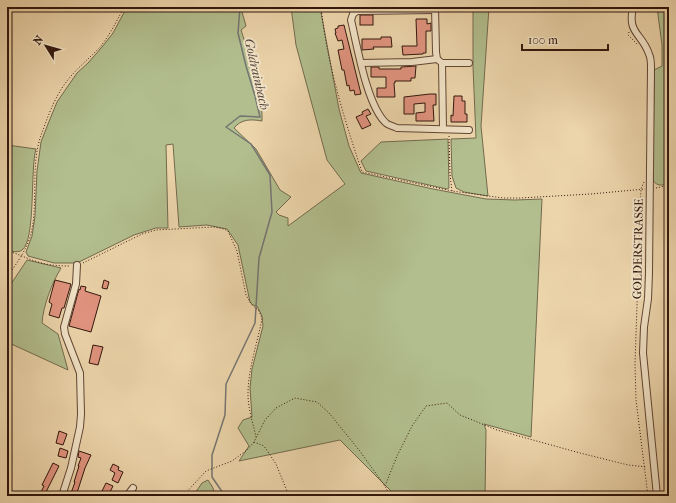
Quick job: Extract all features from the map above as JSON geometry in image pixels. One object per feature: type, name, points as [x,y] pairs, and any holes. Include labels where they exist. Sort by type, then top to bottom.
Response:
[{"type":"street","points":[[631,24],[633,7]]},
{"type":"street","points":[[446,130],[440,61],[436,52],[435,8],[357,11],[353,14],[351,20],[367,87],[381,117],[387,124],[397,128],[446,130],[469,130]]},
{"type":"street","name":"GOLDERSTRASSE","points":[[631,24],[649,53],[652,67],[648,299],[644,327],[643,353],[657,496]]},
{"type":"street","points":[[361,63],[440,61],[469,63]]},
{"type":"street","points":[[62,496],[80,427],[80,373],[65,334],[64,327],[76,284],[77,265]]},
{"type":"street","points":[[127,496],[133,488]]},
{"type":"path","points":[[7,278],[22,255],[32,229],[37,155],[42,132],[54,103],[67,81],[111,32],[124,7]]},
{"type":"path","points":[[321,7],[330,64],[344,119],[362,172],[483,196],[520,198],[591,194],[641,189]]},
{"type":"path","points":[[631,24],[628,35],[637,45]]},
{"type":"path","points":[[446,130],[452,191]]},
{"type":"path","points":[[645,180],[641,189],[635,364],[636,400],[648,496]]},
{"type":"path","points":[[650,189],[669,185]]},
{"type":"path","points":[[7,251],[47,264],[64,266],[77,265],[142,234],[156,230],[214,227],[228,231],[237,251],[246,295],[251,304],[259,311],[262,318],[250,373],[248,395],[256,437]]},
{"type":"path","points":[[183,496],[206,471],[232,461],[247,450],[254,442],[265,420],[276,408],[295,398],[317,402],[329,412],[385,486],[390,496]]},
{"type":"path","points":[[385,486],[397,456],[412,426],[426,406],[447,403],[460,415],[497,430],[580,454],[628,465],[644,467],[654,466]]},
{"type":"path","points":[[254,442],[264,446],[276,464],[289,496]]},
{"type":"green space","points":[[127,7],[248,8],[242,12],[246,26],[241,30],[258,86],[262,110],[262,121],[246,120],[234,128],[256,149],[280,190],[291,197],[276,212],[279,215],[288,218],[288,226],[345,184],[327,160],[296,45],[291,7],[320,7],[339,109],[349,146],[361,173],[486,199],[542,199],[531,437],[484,424],[486,430],[485,496],[396,496],[340,440],[239,461],[249,446],[238,428],[243,420],[252,417],[250,388],[252,369],[263,326],[262,316],[257,306],[250,302],[238,245],[227,229],[207,225],[179,227],[173,144],[166,145],[168,228],[156,228],[134,235],[77,263],[54,263],[28,256],[26,252],[32,236],[35,216],[37,171],[41,142],[48,124],[57,102],[77,73],[88,63],[113,33]]},
{"type":"green space","points":[[473,7],[489,7],[481,126],[488,196],[464,192],[456,188],[452,176],[451,139],[476,138],[473,67]]},
{"type":"green space","points":[[657,7],[669,7],[669,184],[662,185],[656,184],[653,180],[654,70],[662,66],[662,45]]},
{"type":"green space","points":[[448,139],[449,188],[447,189],[366,171],[361,161],[381,142]]},
{"type":"green space","points":[[7,145],[36,149],[29,233],[26,244],[21,251],[17,252],[7,251]]},
{"type":"green space","points":[[27,260],[61,268],[48,295],[42,323],[58,334],[68,370],[7,342],[7,290]]},
{"type":"green space","points":[[208,480],[213,488],[215,496],[193,496],[202,483]]},
{"type":"building","points":[[360,15],[373,15],[373,25],[360,25]]},
{"type":"building","points":[[416,19],[427,19],[427,24],[431,23],[431,31],[426,31],[426,53],[403,55],[402,46],[417,46]]},
{"type":"building","points":[[344,25],[361,94],[355,95],[354,90],[350,91],[349,85],[347,86],[344,70],[342,70],[338,50],[344,49],[342,40],[338,41],[335,29],[338,28],[338,26]]},
{"type":"building","points":[[381,37],[391,37],[392,47],[373,47],[374,49],[362,50],[362,39],[381,39]]},
{"type":"building","points":[[416,66],[415,78],[411,78],[411,81],[395,81],[395,97],[377,97],[377,88],[386,88],[386,77],[371,77],[371,67],[379,67],[379,69],[401,69],[401,67]]},
{"type":"building","points":[[436,94],[436,105],[433,105],[434,121],[416,121],[416,113],[425,112],[425,103],[414,104],[414,114],[404,114],[404,97]]},
{"type":"building","points":[[454,96],[462,96],[462,101],[465,101],[465,114],[467,114],[467,122],[451,122],[451,115],[453,116]]},
{"type":"building","points":[[368,109],[371,114],[366,116],[371,125],[362,129],[356,117],[363,114],[362,112]]},
{"type":"building","points":[[55,280],[71,284],[64,308],[62,308],[59,318],[49,315],[52,304],[49,302]]},
{"type":"building","points":[[104,280],[109,282],[107,289],[102,288]]},
{"type":"building","points":[[81,286],[86,287],[85,291],[101,296],[91,332],[69,326]]},
{"type":"building","points":[[93,345],[103,347],[98,365],[89,363]]},
{"type":"building","points":[[59,431],[67,434],[63,445],[56,443]]},
{"type":"building","points":[[60,448],[68,451],[66,458],[58,456]]},
{"type":"building","points":[[79,451],[91,455],[76,496],[70,496],[81,458],[78,457]]},
{"type":"building","points":[[53,463],[59,466],[46,492],[54,496],[39,496],[44,486],[42,485]]},
{"type":"building","points":[[113,464],[119,467],[118,470],[123,472],[118,483],[112,480],[115,473],[110,470]]},
{"type":"building","points":[[106,483],[113,486],[108,496],[101,493]]},
{"type":"waterway","name":"Goldrainbach","points":[[225,496],[212,477],[212,455],[225,415],[226,384],[255,323],[259,258],[272,212],[270,175],[251,144],[226,127],[240,116],[260,117],[238,33],[240,7]]}]
